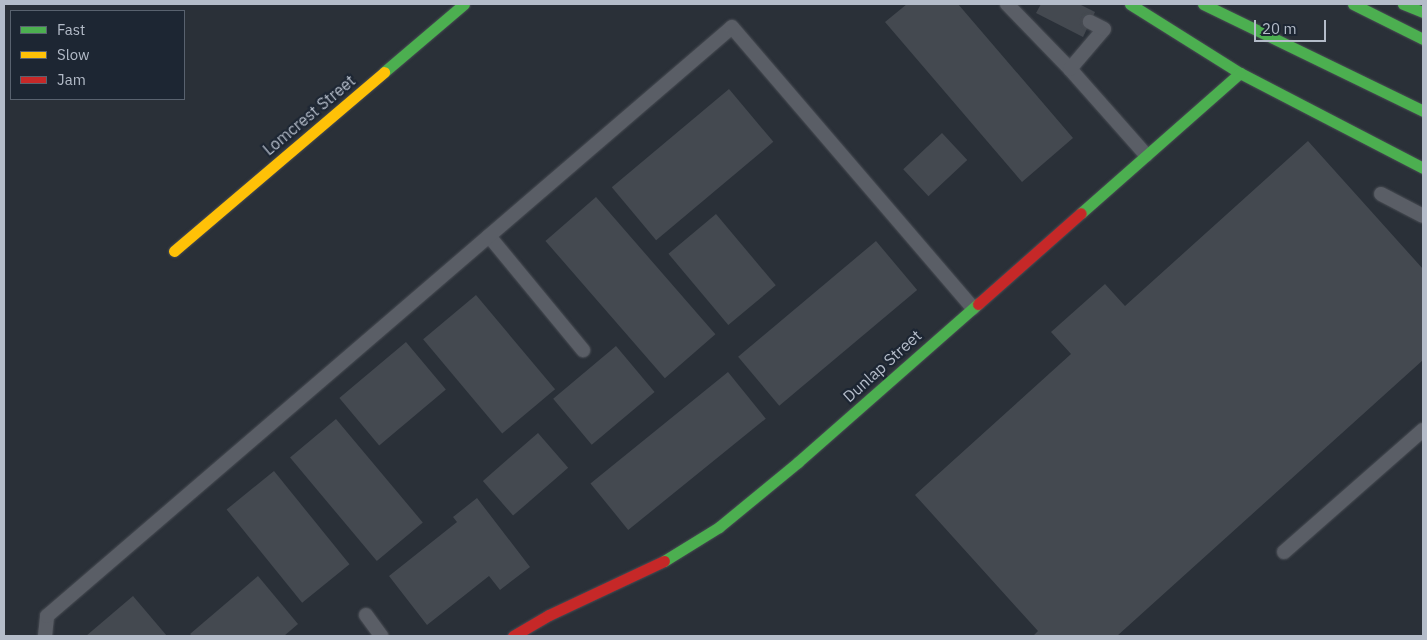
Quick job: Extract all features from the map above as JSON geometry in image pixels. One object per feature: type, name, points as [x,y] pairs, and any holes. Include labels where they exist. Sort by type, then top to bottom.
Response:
[{"type":"main road","name":"Lomcrest Street","points":[[174,251],[464,4]]},
{"type":"main road","points":[[1130,4],[1240,73],[1423,168]]},
{"type":"main road","points":[[1203,4],[1423,111]]},
{"type":"main road","points":[[1353,4],[1423,40]]},
{"type":"main road","points":[[1403,4],[1423,12]]},
{"type":"main road","name":"Dunlap Street","points":[[513,636],[549,615],[663,561],[719,527],[798,462],[1240,73]]},
{"type":"lane","points":[[1007,4],[1070,69],[1146,155]]},
{"type":"lane","points":[[1070,69],[1104,29],[1090,22]]},
{"type":"lane","points":[[45,636],[47,616],[732,27],[972,308]]},
{"type":"lane","points":[[1381,194],[1423,216]]},
{"type":"lane","points":[[489,236],[583,350]]},
{"type":"lane","points":[[1284,552],[1423,430]]},
{"type":"lane","points":[[366,615],[381,636]]},
{"type":"building","points":[[907,4],[958,4],[1073,138],[1022,182],[885,22]]},
{"type":"building","points":[[1041,4],[1079,4],[1095,12],[1083,37],[1036,13]]},
{"type":"building","points":[[729,89],[773,142],[656,240],[612,187]]},
{"type":"building","points":[[942,133],[967,160],[928,196],[903,169]]},
{"type":"building","points":[[1308,141],[1423,269],[1423,360],[1117,636],[1033,636],[1038,631],[915,495],[1071,354],[1051,332],[1105,284],[1125,306]]},
{"type":"building","points":[[596,197],[715,334],[665,378],[545,241]]},
{"type":"building","points":[[716,214],[776,285],[728,325],[669,254]]},
{"type":"building","points":[[876,241],[917,290],[779,406],[738,357]]},
{"type":"building","points":[[476,295],[555,389],[502,434],[423,339]]},
{"type":"building","points":[[406,342],[446,389],[379,445],[339,398]]},
{"type":"building","points":[[616,346],[655,392],[592,445],[553,399]]},
{"type":"building","points":[[728,372],[766,419],[628,530],[590,483]]},
{"type":"building","points":[[336,419],[423,522],[377,561],[290,458]]},
{"type":"building","points":[[538,433],[568,468],[513,516],[483,481]]},
{"type":"building","points":[[274,471],[350,564],[302,603],[227,509]]},
{"type":"building","points":[[477,498],[530,567],[500,590],[489,576],[427,625],[389,576],[457,522],[453,517]]},
{"type":"building","points":[[258,576],[298,624],[284,636],[192,636],[190,634]]},
{"type":"building","points":[[133,596],[167,636],[86,636]]},
{"type":"traffic: fast","points":[[384,72],[464,4]]},
{"type":"traffic: fast","points":[[1130,4],[1240,73],[1423,168]]},
{"type":"traffic: fast","points":[[1203,4],[1423,111]]},
{"type":"traffic: fast","points":[[1353,4],[1423,39]]},
{"type":"traffic: fast","points":[[1403,4],[1423,12]]},
{"type":"traffic: fast","points":[[1081,213],[1240,73]]},
{"type":"traffic: fast","points":[[664,561],[719,527],[798,462],[978,304]]},
{"type":"traffic: slow","points":[[174,251],[384,72]]},
{"type":"traffic: jam","points":[[978,304],[1081,213]]},
{"type":"traffic: jam","points":[[513,636],[549,615],[664,561]]}]
